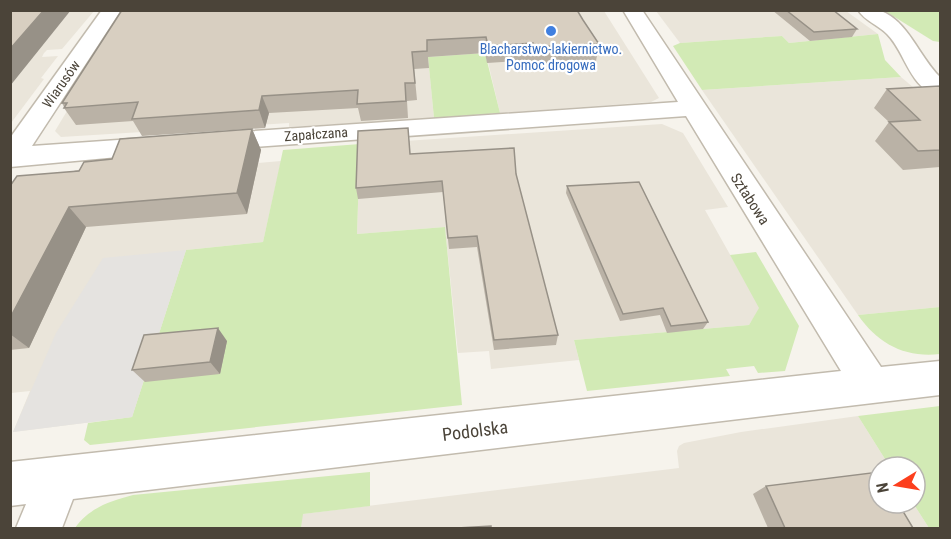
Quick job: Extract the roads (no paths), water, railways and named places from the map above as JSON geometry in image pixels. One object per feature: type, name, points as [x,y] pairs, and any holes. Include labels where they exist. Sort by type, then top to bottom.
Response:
[{"type":"street","name":"Wiarusów","points":[[11,157],[112,10]]},
{"type":"street","name":"Sztabowa","points":[[632,10],[692,108],[872,385]]},
{"type":"street","points":[[867,10],[896,32],[919,69],[940,89]]},
{"type":"street","name":"Zapałczana","points":[[11,157],[692,108]]},
{"type":"street","name":"Podolska","points":[[10,484],[940,378]]},
{"type":"street","points":[[39,528],[58,479]]},
{"type":"place","name":"Blacharstwo-lakiernictwo. Pomoc drogowa","points":[[551,31]]}]
